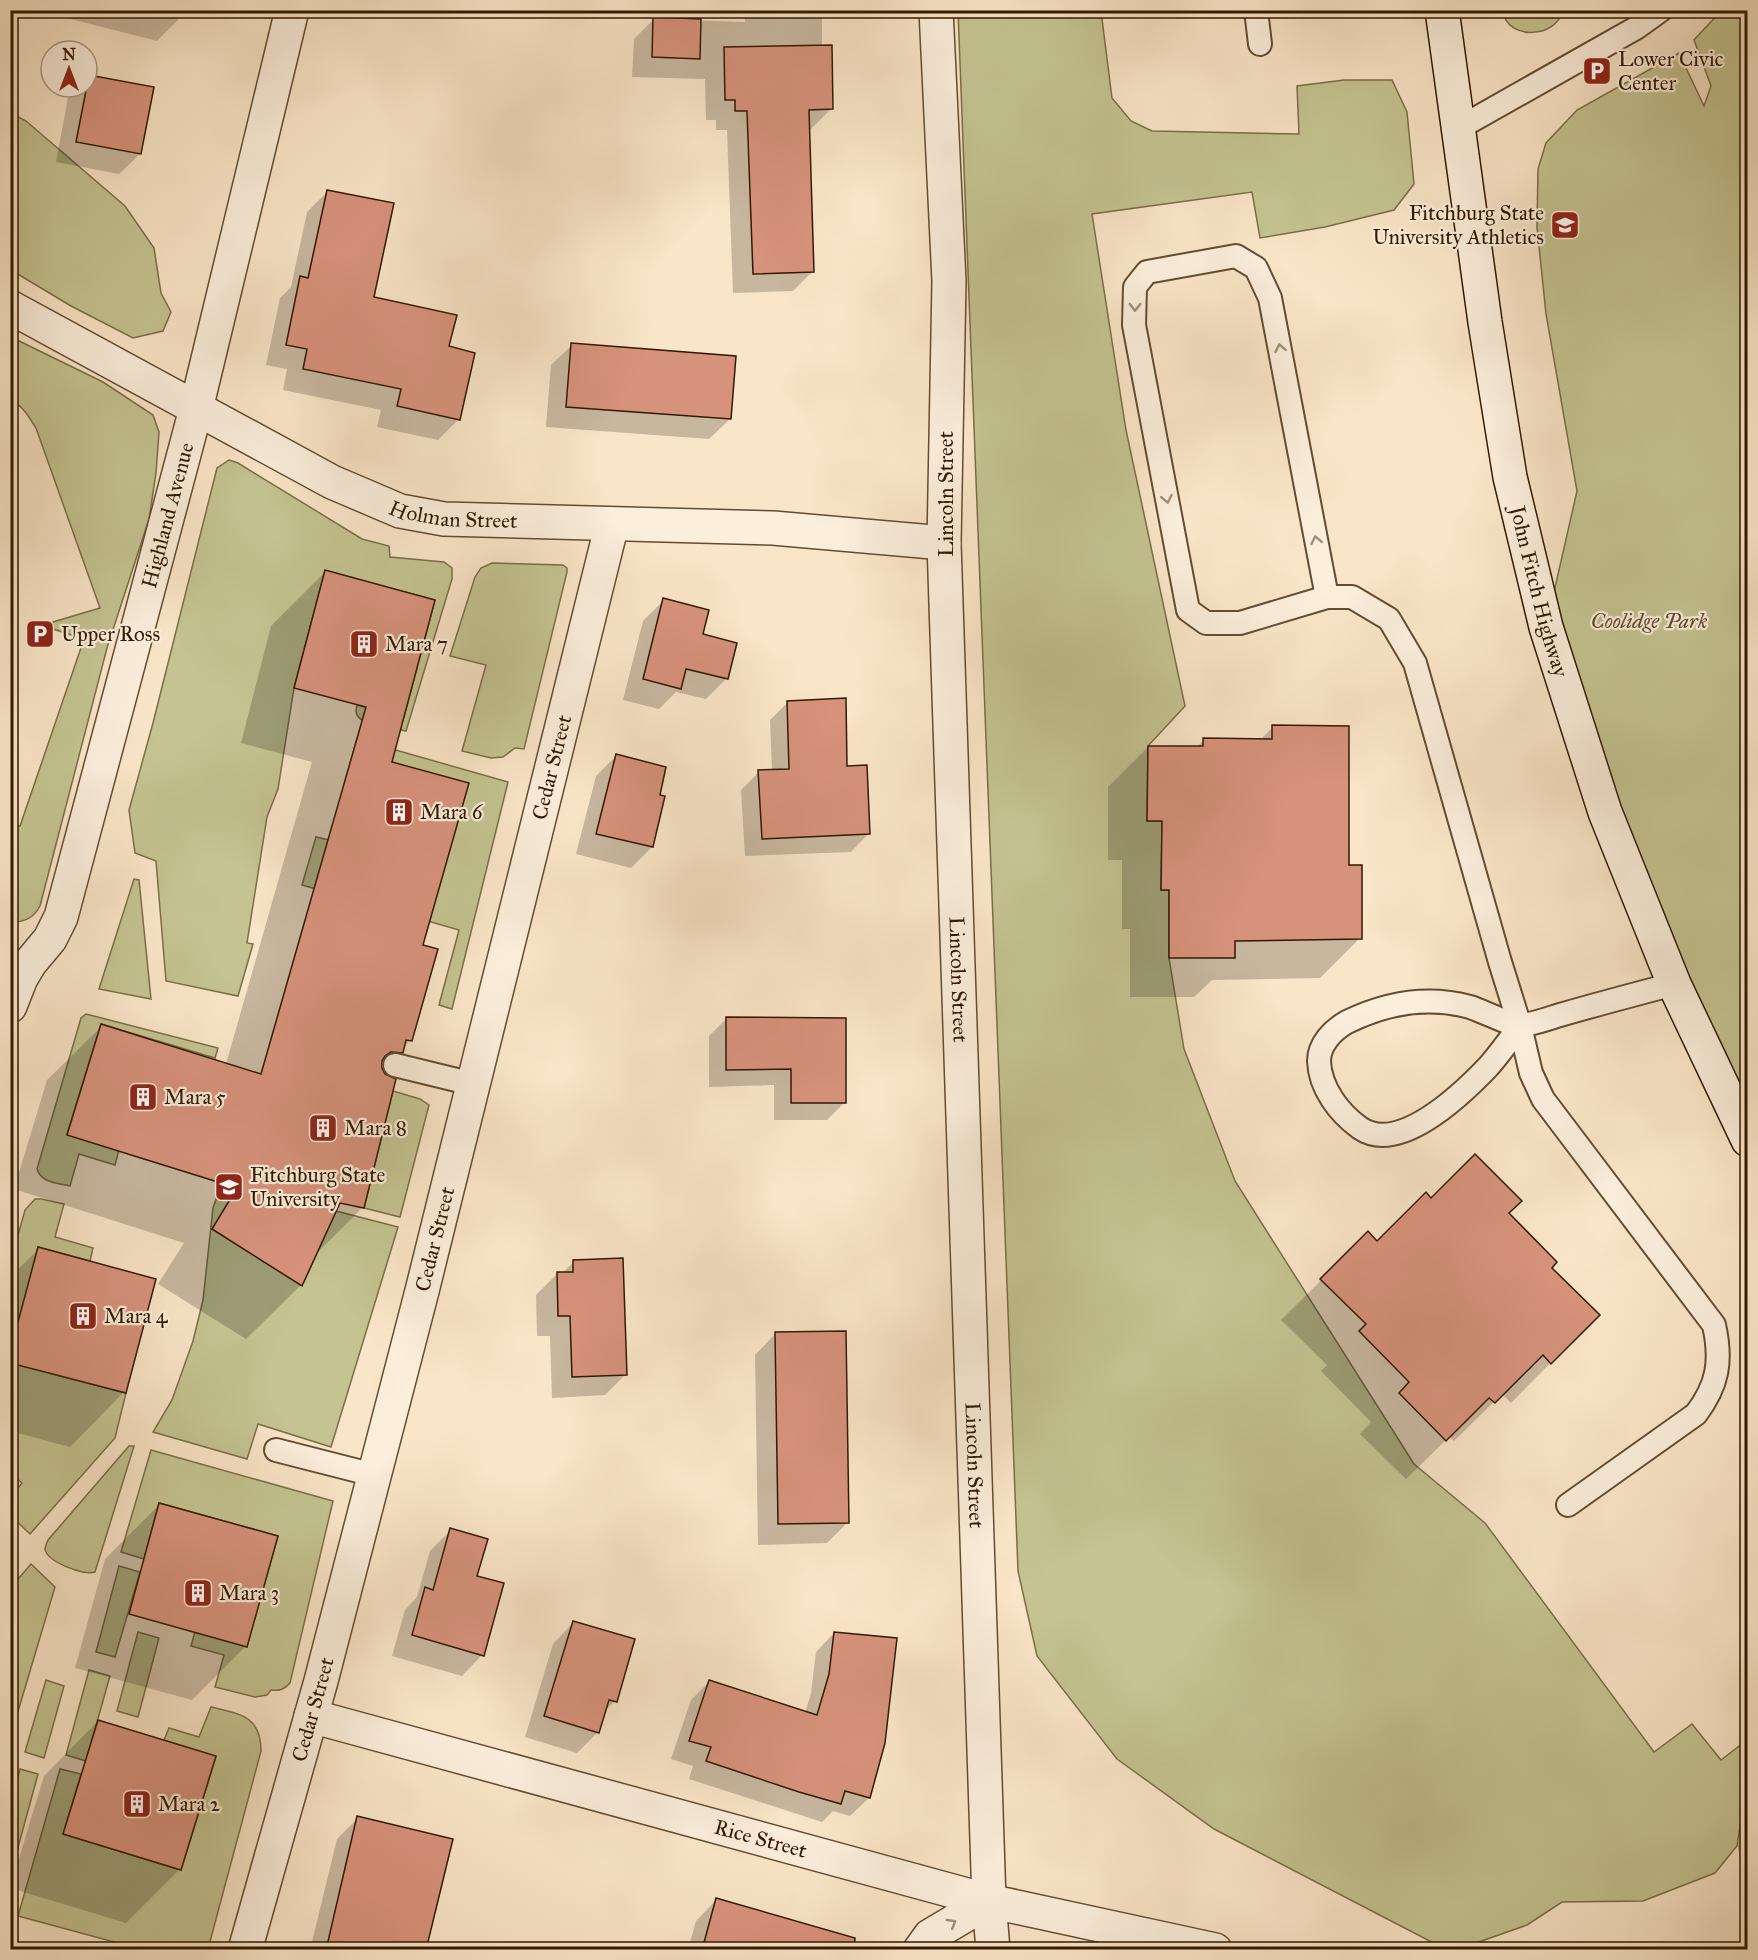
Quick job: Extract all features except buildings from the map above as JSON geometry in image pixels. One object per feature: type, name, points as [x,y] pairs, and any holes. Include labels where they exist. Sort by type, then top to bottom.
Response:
[{"type":"street","name":"Highland Avenue","points":[[10,1006],[21,978],[20,960],[50,939],[61,917],[196,409],[292,10]]},
{"type":"street","name":"Lincoln Street","points":[[936,10],[949,281],[945,543],[989,1901],[993,1950]]},
{"type":"street","name":"John Fitch Highway","points":[[1442,10],[1485,322],[1510,477],[1546,627],[1605,812],[1674,984],[1748,1140]]},
{"type":"street","name":"Holman Street","points":[[10,307],[332,482],[400,511],[444,519],[773,528],[945,543]]},
{"type":"street","name":"Cedar Street","points":[[245,1950],[311,1716],[374,1475],[474,1084],[612,524]]},
{"type":"street","name":"Rice Street","points":[[311,1716],[989,1901],[1215,1950]]},
{"type":"street","points":[[920,1950],[930,1936],[989,1901]]},
{"type":"lane","points":[[1256,10],[1260,44]]},
{"type":"lane","points":[[1459,128],[1636,28],[1661,10]]},
{"type":"lane","points":[[1327,597],[1270,298],[1256,268],[1236,256],[1147,272],[1135,287],[1134,325],[1188,610],[1206,623],[1240,623],[1327,597],[1352,597],[1389,619],[1415,663],[1520,1026],[1531,1073],[1543,1099],[1714,1325],[1719,1360],[1716,1379],[1708,1399],[1696,1414],[1568,1505]]},
{"type":"lane","points":[[1520,1026],[1488,1067],[1454,1099],[1428,1120],[1400,1131],[1381,1136],[1364,1131],[1351,1122],[1331,1097],[1322,1079],[1319,1058],[1322,1044],[1339,1026],[1368,1012],[1395,1003],[1426,1000],[1469,1007],[1520,1026],[1674,984]]},
{"type":"lane","points":[[395,1065],[474,1084]]},
{"type":"lane","points":[[276,1450],[374,1475]]},
{"type":"green space","points":[[1503,10],[1562,11],[1552,26],[1543,31],[1532,32],[1513,28],[1507,21]]},
{"type":"green space","points":[[958,11],[1101,11],[1112,98],[1131,121],[1152,131],[1299,134],[1297,86],[1344,80],[1392,80],[1407,112],[1414,184],[1394,210],[1325,227],[1260,238],[1252,192],[1092,214],[1126,430],[1185,706],[1148,746],[1147,821],[1162,821],[1161,890],[1169,890],[1169,958],[1184,1049],[1235,1181],[1414,1464],[1485,1523],[1654,1752],[1692,1724],[1721,1760],[1747,1740],[1747,1800],[1744,1801],[1737,1846],[1715,1873],[1643,1901],[1562,1902],[1527,1925],[1459,1949],[1445,1949],[1214,1829],[1117,1759],[1037,1656],[1018,1571]]},
{"type":"green space","name":"Coolidge Park","points":[[1721,11],[1747,11],[1747,1140],[1546,627],[1577,491],[1546,314],[1537,227],[1538,169],[1546,143],[1577,110],[1679,53],[1704,106],[1711,86],[1694,40]]},
{"type":"green space","points":[[11,113],[26,121],[125,206],[154,248],[161,293],[171,312],[163,331],[133,338],[71,306],[11,270]]},
{"type":"green space","points":[[11,337],[103,382],[153,415],[159,432],[149,519],[107,648],[40,906],[28,919],[11,923],[11,824],[20,826],[84,639],[50,626],[53,622],[100,608],[36,428],[22,409],[11,400]]},
{"type":"green space","points":[[229,460],[238,463],[362,539],[389,546],[390,557],[444,562],[452,568],[452,579],[406,731],[363,721],[357,714],[357,705],[404,717],[435,600],[325,571],[294,688],[278,789],[267,817],[247,943],[253,944],[238,996],[166,981],[156,861],[135,853],[129,810],[217,468]]},
{"type":"green space","points":[[492,563],[563,565],[567,568],[567,572],[524,749],[515,748],[503,757],[491,758],[462,751],[486,665],[450,656],[475,577],[481,568]]},
{"type":"green space","points":[[357,739],[508,782],[452,1009],[439,1005],[459,930],[302,885],[316,837],[329,840]]},
{"type":"green space","points":[[134,879],[139,880],[151,999],[99,989]]},
{"type":"green space","points":[[86,1014],[218,1048],[215,1058],[101,1024],[67,1134],[119,1150],[115,1165],[79,1154],[70,1186],[46,1180],[37,1169],[81,1018]]},
{"type":"green space","points":[[393,1091],[420,1099],[429,1105],[400,1217],[364,1208]]},
{"type":"green space","points":[[230,1160],[252,1164],[212,1229],[302,1285],[336,1211],[398,1227],[331,1447],[258,1424],[247,1459],[153,1432],[172,1400],[193,1341],[203,1300],[213,1208]]},
{"type":"green space","points":[[35,1199],[64,1204],[55,1237],[93,1248],[90,1261],[38,1247],[11,1352],[11,1260],[25,1210]]},
{"type":"green space","points":[[11,1363],[126,1393],[115,1438],[30,1534],[11,1516],[11,1497],[22,1483],[11,1473]]},
{"type":"green space","points":[[129,1446],[134,1446],[95,1572],[83,1572],[52,1559],[45,1549],[48,1540]]},
{"type":"green space","points":[[151,1450],[333,1501],[290,1683],[283,1689],[271,1690],[267,1695],[255,1697],[215,1687],[224,1655],[191,1646],[195,1632],[247,1646],[278,1536],[159,1503],[144,1559],[121,1552]]},
{"type":"green space","points":[[31,1564],[55,1587],[11,1735],[11,1587]]},
{"type":"green space","points":[[119,1566],[140,1572],[115,1657],[96,1652]]},
{"type":"green space","points":[[138,1632],[159,1638],[138,1717],[117,1711]]},
{"type":"green space","points":[[89,1670],[110,1676],[86,1761],[66,1755]]},
{"type":"green space","points":[[46,1680],[64,1686],[44,1758],[25,1752]]},
{"type":"green space","points":[[211,1707],[239,1715],[253,1723],[260,1739],[261,1751],[208,1949],[140,1949],[18,1916],[60,1769],[81,1774],[63,1834],[181,1870],[216,1757],[164,1740],[169,1728],[199,1737]]},
{"type":"green space","points":[[20,1769],[38,1774],[11,1873],[11,1803]]},
{"type":"place","name":"Lower Civic Center","points":[[1597,71]]},
{"type":"place","name":"Fitchburg State University Athletics","points":[[1565,225]]},
{"type":"place","name":"Upper Ross","points":[[40,634]]},
{"type":"place","name":"Mara 7","points":[[364,644]]},
{"type":"place","name":"Mara 6","points":[[399,812]]},
{"type":"place","name":"Mara 5","points":[[143,1097]]},
{"type":"place","name":"Mara 8","points":[[323,1128]]},
{"type":"place","name":"Fitchburg State University","points":[[229,1187]]},
{"type":"place","name":"Mara 4","points":[[83,1316]]},
{"type":"place","name":"Mara 3","points":[[198,1593]]},
{"type":"place","name":"Mara 2","points":[[137,1804]]}]
